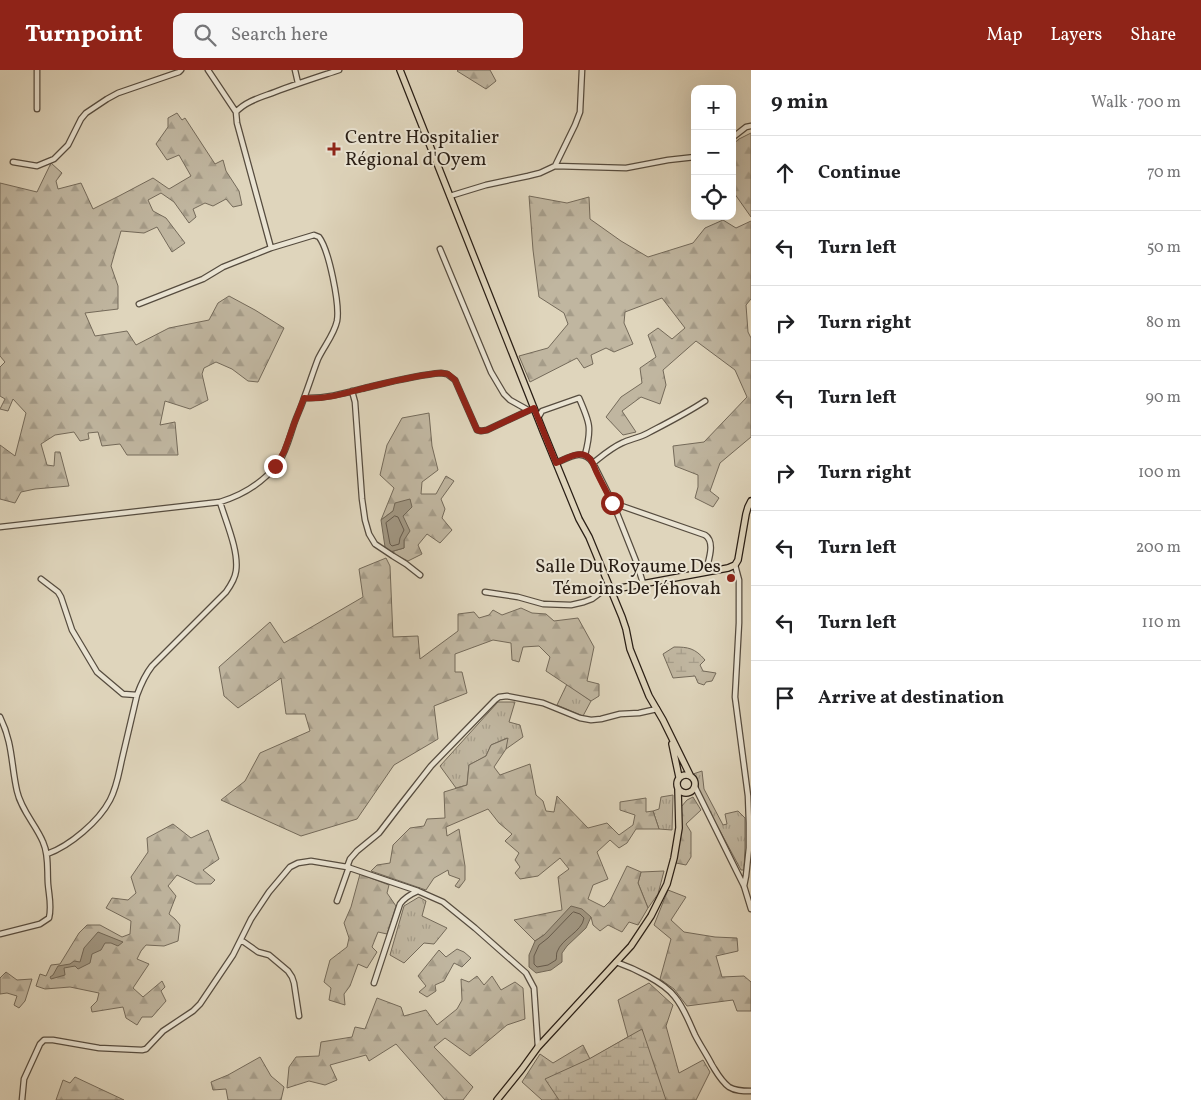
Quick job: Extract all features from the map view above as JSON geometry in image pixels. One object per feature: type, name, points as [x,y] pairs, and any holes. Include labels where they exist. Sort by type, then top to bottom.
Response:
[{"type":"main road","points":[[400,70],[531,409],[538,418],[624,623],[630,649],[649,696],[695,783],[693,791],[689,793],[678,789]]},
{"type":"main road","points":[[610,590],[735,565],[738,560],[746,514],[751,501]]},
{"type":"main road","points":[[497,1100],[538,1047],[631,946],[651,916],[667,884],[672,871],[679,828],[677,781],[679,778],[671,737]]},
{"type":"main road","points":[[679,778],[682,775],[690,775]]},
{"type":"street","points":[[37,70],[37,109]]},
{"type":"street","points":[[13,162],[37,166],[54,158],[68,145],[81,119],[95,106],[118,93],[181,70]]},
{"type":"street","points":[[208,70],[236,112],[237,123],[271,248]]},
{"type":"street","points":[[295,70],[298,83]]},
{"type":"street","points":[[236,112],[257,99],[339,70]]},
{"type":"street","points":[[556,166],[576,125],[580,112],[582,70]]},
{"type":"street","points":[[736,135],[746,127],[751,126]]},
{"type":"street","points":[[450,196],[486,185],[528,176],[556,166],[626,168],[691,157]]},
{"type":"street","points":[[0,527],[220,502],[231,499],[254,487],[266,477],[284,452],[318,359],[337,322],[338,307],[333,280],[324,246],[319,236],[314,235],[271,248],[223,267],[203,279],[139,304]]},
{"type":"street","points":[[440,249],[491,372],[504,394],[510,400],[531,409]]},
{"type":"street","points":[[304,398],[320,397],[441,373],[448,374],[455,380],[477,430],[487,430],[531,409]]},
{"type":"street","points":[[352,391],[356,402],[362,499],[369,534],[379,547],[420,575]]},
{"type":"street","points":[[538,418],[542,411],[579,398],[590,430],[585,455]]},
{"type":"street","points":[[593,463],[611,449],[645,435],[684,415],[705,401]]},
{"type":"street","points":[[556,463],[571,456],[585,455],[589,457],[612,503],[643,583]]},
{"type":"street","points":[[47,854],[68,843],[92,824],[110,800],[116,785],[137,695],[145,676],[152,666],[226,592],[234,577],[236,555],[220,502]]},
{"type":"street","points":[[612,503],[705,535],[711,542],[706,571]]},
{"type":"street","points":[[735,565],[739,580],[735,696],[748,796],[750,831],[744,886]]},
{"type":"street","points":[[40,579],[58,592],[72,630],[97,672],[123,694],[137,695]]},
{"type":"street","points":[[485,592],[518,597],[544,604],[571,605],[592,599],[600,593],[610,590]]},
{"type":"street","points":[[337,901],[350,859],[379,833],[431,766],[499,697],[507,696],[543,703],[580,718],[591,720],[601,720],[620,714],[639,713],[657,709]]},
{"type":"street","points":[[0,717],[9,738],[17,792],[21,803],[44,843],[47,854],[51,909],[49,918],[40,924],[0,934]]},
{"type":"street","points":[[695,787],[744,886],[751,909]]},
{"type":"street","points":[[22,1100],[24,1079],[40,1044],[44,1040],[115,1050],[146,1049],[163,1031],[193,1011],[200,1004],[233,955],[251,919],[268,892],[290,867],[298,863],[311,861],[348,867],[418,890],[443,902],[526,973],[534,988],[538,1047]]},
{"type":"street","points":[[374,983],[400,904],[418,890]]},
{"type":"street","points":[[241,940],[258,952],[269,955],[288,971],[294,983],[299,1016]]},
{"type":"street","points":[[616,962],[643,974],[670,991],[682,1007],[696,1037],[720,1079],[730,1088],[738,1091],[751,1091]]},
{"type":"green space","points":[[458,70],[490,70],[496,81],[486,89]]},
{"type":"green space","points":[[177,113],[182,120],[185,118],[215,164],[223,160],[226,171],[239,191],[242,205],[233,207],[226,199],[213,206],[205,203],[193,209],[196,217],[189,223],[174,202],[161,193],[148,200],[153,211],[166,218],[185,243],[172,252],[157,227],[144,233],[121,231],[111,266],[118,286],[118,309],[85,313],[95,336],[127,331],[136,345],[169,328],[209,320],[218,303],[229,296],[284,328],[258,382],[248,381],[232,369],[216,362],[204,368],[202,374],[208,400],[190,409],[165,401],[160,425],[175,422],[178,455],[127,455],[120,444],[102,446],[98,432],[88,433],[89,439],[80,441],[74,432],[55,435],[41,444],[47,465],[54,466],[55,452],[60,452],[69,486],[21,492],[15,503],[0,499],[0,445],[15,456],[26,413],[13,399],[8,411],[0,409],[5,399],[0,396],[0,367],[5,362],[0,356],[0,183],[37,192],[51,163],[62,173],[56,181],[58,189],[81,183],[93,209],[153,178],[169,189],[191,176],[179,155],[167,160],[156,144],[168,127],[168,118]]},
{"type":"green space","points":[[751,133],[751,217],[736,196],[736,142]]},
{"type":"green space","points":[[529,196],[567,203],[589,197],[590,219],[648,257],[693,243],[705,228],[723,220],[736,228],[751,221],[751,299],[746,305],[748,332],[751,338],[751,437],[720,463],[710,491],[719,498],[713,507],[695,498],[698,487],[698,475],[675,466],[673,446],[704,442],[747,397],[735,370],[696,341],[663,370],[666,385],[660,404],[641,397],[622,411],[636,432],[623,435],[606,417],[621,397],[642,383],[640,368],[656,357],[648,335],[658,328],[672,339],[685,328],[662,298],[625,312],[624,323],[633,344],[614,352],[606,348],[591,355],[593,364],[584,368],[577,358],[530,382],[519,356],[548,348],[568,324],[564,313],[539,297]]},
{"type":"green space","points":[[429,413],[432,446],[438,470],[422,482],[421,494],[436,494],[446,476],[454,481],[441,499],[445,509],[442,518],[452,530],[440,543],[427,534],[418,545],[422,554],[408,561],[390,552],[404,548],[404,540],[393,511],[381,520],[394,488],[380,475],[387,445],[402,418]]},
{"type":"green space","points":[[386,558],[390,566],[393,637],[418,636],[420,659],[458,631],[458,614],[474,612],[479,618],[489,615],[493,610],[502,615],[521,608],[532,613],[546,614],[554,621],[578,618],[594,647],[587,681],[599,684],[599,696],[591,701],[546,671],[550,657],[539,646],[523,647],[519,662],[512,660],[511,643],[493,640],[455,654],[455,672],[462,672],[467,693],[434,706],[438,739],[394,765],[357,819],[301,836],[221,800],[245,781],[260,753],[310,731],[305,714],[286,714],[281,678],[238,708],[224,696],[219,667],[270,622],[284,643],[363,597],[359,569]]},
{"type":"green space","points":[[674,647],[691,649],[698,653],[705,660],[700,665],[703,671],[716,673],[712,681],[706,682],[704,685],[698,683],[695,676],[673,678],[663,654]]},
{"type":"green space","points":[[567,684],[591,701],[583,716],[557,705]]},
{"type":"green space","points":[[498,702],[515,702],[509,722],[520,725],[523,737],[506,749],[507,738],[491,745],[486,756],[469,765],[467,785],[456,788],[440,766]]},
{"type":"green space","points":[[508,738],[506,749],[494,767],[500,775],[530,764],[536,795],[543,801],[546,811],[554,812],[557,796],[588,828],[607,823],[619,835],[633,825],[635,815],[620,810],[620,802],[646,798],[646,812],[653,811],[659,829],[636,829],[627,843],[619,848],[610,840],[597,852],[608,879],[593,885],[588,899],[604,907],[610,901],[627,866],[641,872],[638,883],[648,908],[638,925],[629,922],[622,932],[608,925],[600,931],[593,925],[591,917],[544,935],[535,941],[514,920],[562,910],[558,877],[569,869],[560,858],[538,876],[520,879],[515,873],[520,867],[515,860],[519,853],[505,841],[512,834],[499,823],[488,809],[446,827],[447,836],[459,829],[465,866],[465,880],[459,888],[455,886],[460,879],[449,875],[448,870],[434,878],[426,890],[371,871],[377,865],[390,863],[393,845],[410,828],[424,826],[427,819],[445,818],[444,792],[467,785],[469,765],[486,756],[491,745]]},
{"type":"green space","points":[[702,771],[704,789],[723,825],[727,824],[725,814],[738,811],[745,818],[744,870],[741,870],[690,775]]},
{"type":"green space","points":[[673,795],[672,830],[659,829],[653,811],[659,809],[661,797]]},
{"type":"green space","points":[[693,797],[701,810],[686,824],[691,832],[691,857],[686,865],[676,863],[681,807],[687,800]]},
{"type":"green space","points":[[173,824],[191,838],[208,830],[219,859],[203,870],[215,880],[211,884],[196,884],[177,875],[168,886],[176,896],[169,914],[180,925],[178,941],[164,946],[146,945],[137,959],[149,964],[133,988],[143,997],[162,981],[165,987],[161,991],[166,1001],[152,1017],[142,1017],[137,1025],[126,1018],[123,1007],[92,1012],[91,1007],[97,1001],[99,993],[70,987],[45,989],[36,986],[40,974],[46,976],[51,965],[60,964],[79,933],[87,925],[100,925],[122,937],[130,934],[131,921],[106,908],[112,898],[128,900],[136,893],[131,877],[148,852],[147,838]]},
{"type":"green space","points":[[664,871],[658,894],[648,908],[638,883],[641,872]]},
{"type":"green space","points":[[360,874],[389,885],[387,893],[396,906],[387,934],[378,932],[372,947],[377,952],[367,968],[358,964],[350,986],[344,994],[345,1005],[329,1000],[331,988],[324,982],[330,960],[347,947],[349,938],[344,923],[351,907]]},
{"type":"green space","points":[[668,890],[686,897],[671,920],[684,932],[737,938],[738,951],[716,956],[722,977],[744,976],[751,982],[751,1011],[737,1011],[733,1000],[687,1006],[674,989],[660,979],[671,939],[654,925]]},
{"type":"green space","points":[[419,897],[426,901],[422,916],[447,928],[434,944],[424,943],[404,963],[390,955],[404,906]]},
{"type":"green space","points":[[457,949],[471,958],[462,967],[454,963],[444,981],[435,985],[436,991],[427,997],[419,992],[426,986],[418,976],[439,950],[446,957]]},
{"type":"green space","points":[[6,972],[17,980],[32,979],[25,1001],[19,1008],[14,1005],[17,996],[7,993],[0,994],[0,978]]},
{"type":"green space","points":[[477,976],[484,985],[492,976],[501,990],[515,982],[523,988],[525,1019],[507,1025],[470,1056],[445,1038],[434,1047],[473,1087],[463,1100],[445,1100],[396,1044],[369,1061],[366,1055],[330,1065],[337,1080],[325,1085],[309,1081],[287,1088],[289,1067],[296,1057],[319,1056],[321,1042],[352,1037],[355,1027],[365,1029],[377,998],[401,1007],[404,1016],[426,1010],[437,1025],[457,1009],[462,1000],[461,979],[469,982]]},
{"type":"green space","points":[[649,983],[673,1005],[666,1026],[679,1073],[703,1060],[710,1072],[696,1100],[542,1100],[522,1082],[540,1054],[553,1063],[583,1045],[590,1059],[628,1037],[618,1000]]},
{"type":"green space","points":[[642,1029],[666,1100],[559,1100],[545,1079],[589,1059]]},
{"type":"green space","points":[[260,1057],[271,1076],[284,1087],[281,1100],[228,1100],[226,1089],[213,1090],[211,1082]]},
{"type":"green space","points":[[75,1077],[124,1100],[56,1100],[63,1080],[70,1083]]},
{"type":"water","points":[[410,499],[412,507],[403,516],[410,531],[404,540],[404,548],[390,552],[385,547],[381,520],[393,511],[395,503]]},
{"type":"water","points":[[571,906],[582,909],[591,917],[586,928],[562,953],[562,962],[551,970],[536,973],[529,967],[529,955],[535,941],[544,935]]},
{"type":"water","points":[[98,932],[123,942],[118,946],[105,943],[101,950],[92,954],[90,963],[78,969],[75,966],[64,968],[65,975],[51,979],[50,977],[58,966],[70,964],[74,961],[80,962],[84,948]]},
{"type":"place","name":"Centre Hospitalier Régional d'Oyem","points":[[334,149]]},
{"type":"place","name":"Salle Du Royaume Des Témoins De Jéhovah","points":[[731,578]]},
{"type":"route","points":[[275,466],[280,461],[284,452],[304,398],[338,394],[441,373],[448,374],[455,380],[477,430],[487,430],[534,408],[556,463],[580,454],[589,457],[612,503]]}]
